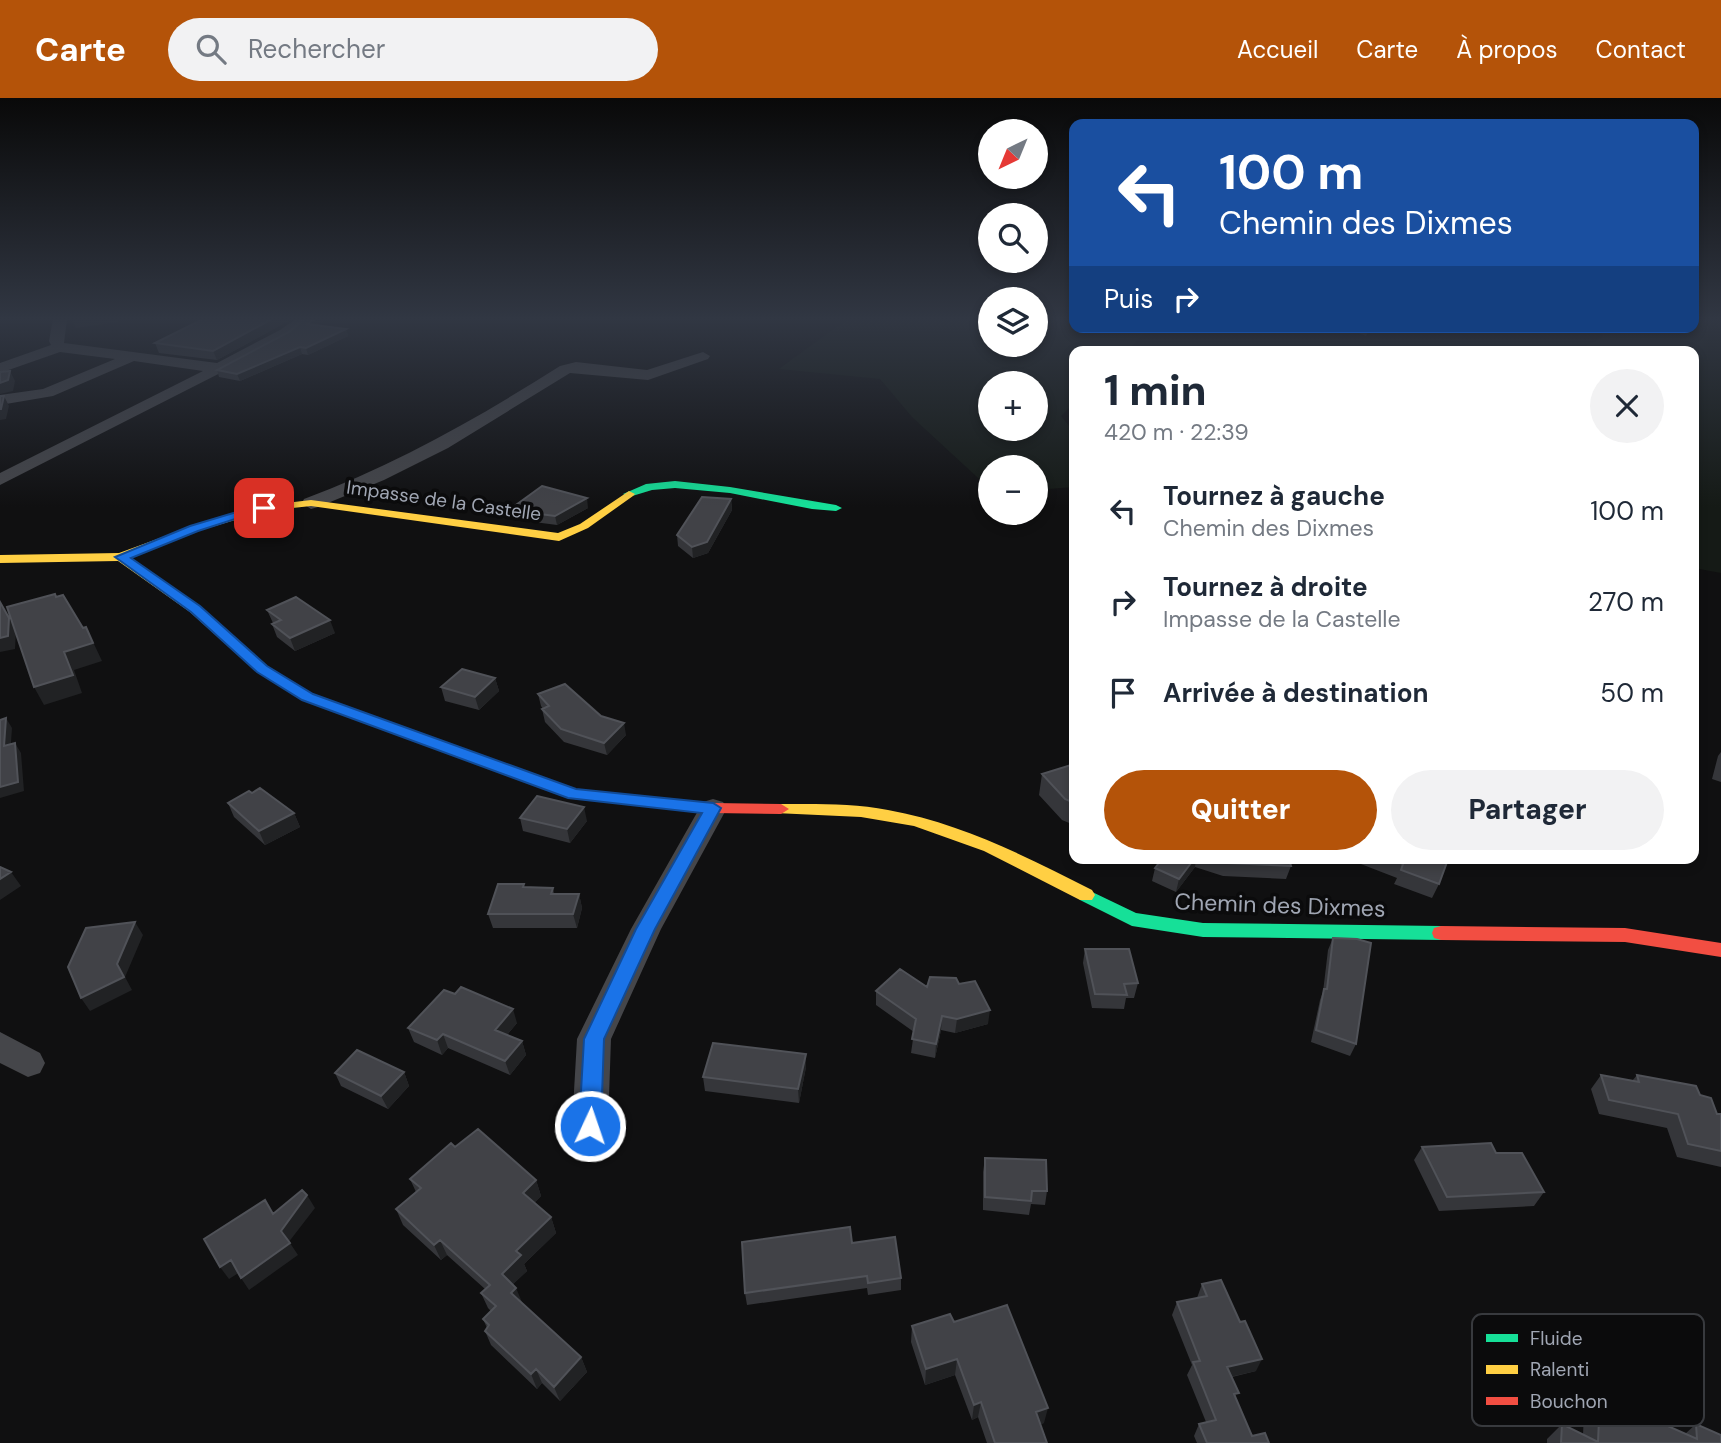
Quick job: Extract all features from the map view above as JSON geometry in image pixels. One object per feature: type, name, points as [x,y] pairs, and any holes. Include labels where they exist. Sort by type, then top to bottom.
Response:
[{"type":"street","points":[[0,400],[47,393],[74,382]]},
{"type":"street","points":[[0,480],[191,382]]},
{"type":"street","points":[[311,503],[356,487],[463,434],[545,382]]},
{"type":"street","name":"Impasse de la Castelle","points":[[121,557],[194,528],[264,508],[311,503],[559,537],[581,528],[635,491],[654,486],[713,490],[812,509],[836,508]]},
{"type":"street","points":[[0,559],[121,557]]},
{"type":"street","name":"Chemin des Dixmes","points":[[121,557],[195,609],[262,669],[307,697],[574,794],[713,808],[839,810],[889,814],[969,838],[1132,919],[1203,930],[1625,934],[1721,950]]},
{"type":"street","points":[[590,1126],[594,1039],[646,929],[713,808]]},
{"type":"shaded area","points":[[882,382],[978,382],[978,441],[1048,441],[1048,382],[1069,382],[1069,408],[1061,416],[1069,426],[1069,487],[1048,489],[1048,455],[978,455],[978,478],[912,417]]},
{"type":"shaded area","points":[[1699,382],[1721,382],[1721,573],[1699,569]]},
{"type":"building","points":[[0,396],[4,396],[1,409],[0,409]]},
{"type":"building","points":[[542,486],[587,498],[555,516],[509,510]]},
{"type":"building","points":[[702,497],[731,499],[707,542],[692,547],[677,535]]},
{"type":"building","points":[[55,594],[56,597],[63,595],[83,628],[86,627],[93,643],[64,652],[73,675],[34,687],[7,607]]},
{"type":"building","points":[[296,597],[330,620],[290,638],[272,624],[281,620],[267,610]]},
{"type":"building","points":[[0,602],[9,618],[8,636],[0,638]]},
{"type":"building","points":[[462,669],[495,678],[475,697],[441,687]]},
{"type":"building","points":[[565,684],[601,716],[624,723],[604,743],[561,729],[542,709],[549,706],[538,694]]},
{"type":"building","points":[[6,718],[4,746],[15,743],[18,782],[0,787],[0,720]]},
{"type":"building","points":[[1069,766],[1069,801],[1065,799],[1042,774]]},
{"type":"building","points":[[260,788],[294,813],[259,831],[228,803]]},
{"type":"building","points":[[537,796],[584,807],[567,829],[520,818]]},
{"type":"building","points":[[1158,864],[1190,864],[1179,879],[1155,868]]},
{"type":"building","points":[[1248,864],[1290,864],[1291,866]]},
{"type":"building","points":[[1403,864],[1446,864],[1439,884],[1401,870]]},
{"type":"building","points":[[0,867],[11,872],[0,879]]},
{"type":"building","points":[[498,884],[553,888],[551,894],[579,894],[573,914],[488,914]]},
{"type":"building","points":[[135,922],[117,964],[124,977],[81,998],[68,967],[86,928]]},
{"type":"building","points":[[1333,938],[1357,939],[1371,943],[1356,1044],[1316,1030],[1324,989],[1327,989]]},
{"type":"building","points":[[1085,949],[1129,949],[1138,983],[1124,984],[1127,995],[1095,994]]},
{"type":"building","points":[[900,969],[927,987],[930,977],[956,978],[959,984],[975,981],[990,1010],[957,1019],[942,1016],[936,1044],[912,1039],[916,1019],[876,991]]},
{"type":"building","points":[[461,987],[513,1009],[495,1030],[522,1041],[505,1061],[443,1034],[437,1040],[408,1028],[444,990],[455,994]]},
{"type":"building","points":[[713,1043],[806,1054],[798,1089],[703,1077]]},
{"type":"building","points":[[357,1050],[404,1072],[381,1096],[335,1073]]},
{"type":"building","points":[[1601,1075],[1639,1082],[1637,1075],[1696,1086],[1700,1095],[1711,1098],[1717,1114],[1721,1114],[1721,1151],[1688,1144],[1678,1114],[1609,1100]]},
{"type":"building","points":[[478,1129],[536,1180],[523,1193],[551,1217],[516,1251],[521,1255],[502,1274],[516,1288],[511,1293],[581,1357],[554,1387],[536,1369],[531,1374],[485,1331],[489,1325],[483,1319],[496,1306],[481,1293],[490,1285],[440,1240],[434,1245],[396,1209],[421,1188],[410,1179],[451,1143],[455,1147]]},
{"type":"building","points":[[1491,1143],[1496,1153],[1522,1153],[1544,1192],[1447,1197],[1422,1147]]},
{"type":"building","points":[[985,1158],[1046,1160],[1047,1191],[1032,1191],[1031,1201],[985,1197]]},
{"type":"building","points":[[302,1190],[307,1195],[281,1231],[290,1243],[241,1278],[231,1260],[220,1267],[204,1239],[265,1200],[273,1214]]},
{"type":"building","points":[[850,1227],[852,1243],[895,1237],[901,1278],[868,1283],[867,1276],[745,1293],[742,1242]]},
{"type":"building","points":[[1221,1280],[1240,1322],[1245,1321],[1262,1359],[1227,1367],[1239,1393],[1234,1394],[1252,1436],[1265,1433],[1269,1443],[1207,1443],[1199,1424],[1216,1420],[1193,1362],[1200,1361],[1177,1302],[1207,1296],[1202,1284]]},
{"type":"building","points":[[1007,1305],[1048,1408],[1036,1412],[1047,1443],[995,1443],[981,1402],[974,1405],[957,1359],[926,1369],[912,1326],[950,1314],[954,1322]]},
{"type":"building","points":[[1562,1426],[1598,1442],[1599,1426],[1668,1426],[1697,1439],[1696,1426],[1701,1426],[1721,1435],[1721,1443],[1561,1443]]},
{"type":"traffic: fast","points":[[629,494],[650,487],[701,486],[836,508]]},
{"type":"traffic: fast","points":[[1086,895],[1132,919],[1203,930],[1441,933]]},
{"type":"traffic: slow","points":[[121,557],[194,529],[264,508],[311,503],[559,537],[584,526],[629,494]]},
{"type":"traffic: slow","points":[[0,559],[121,557],[195,609],[262,669],[307,697],[436,744]]},
{"type":"traffic: slow","points":[[781,809],[888,815],[940,828],[990,847],[1086,895]]},
{"type":"traffic: jam","points":[[436,744],[574,794],[713,808],[781,809]]},
{"type":"traffic: jam","points":[[1441,933],[1625,935],[1721,950]]},
{"type":"route","points":[[264,508],[194,528],[121,557],[195,609],[262,669],[307,697],[405,735],[574,794],[713,808],[646,929],[594,1039],[590,1126]]}]
